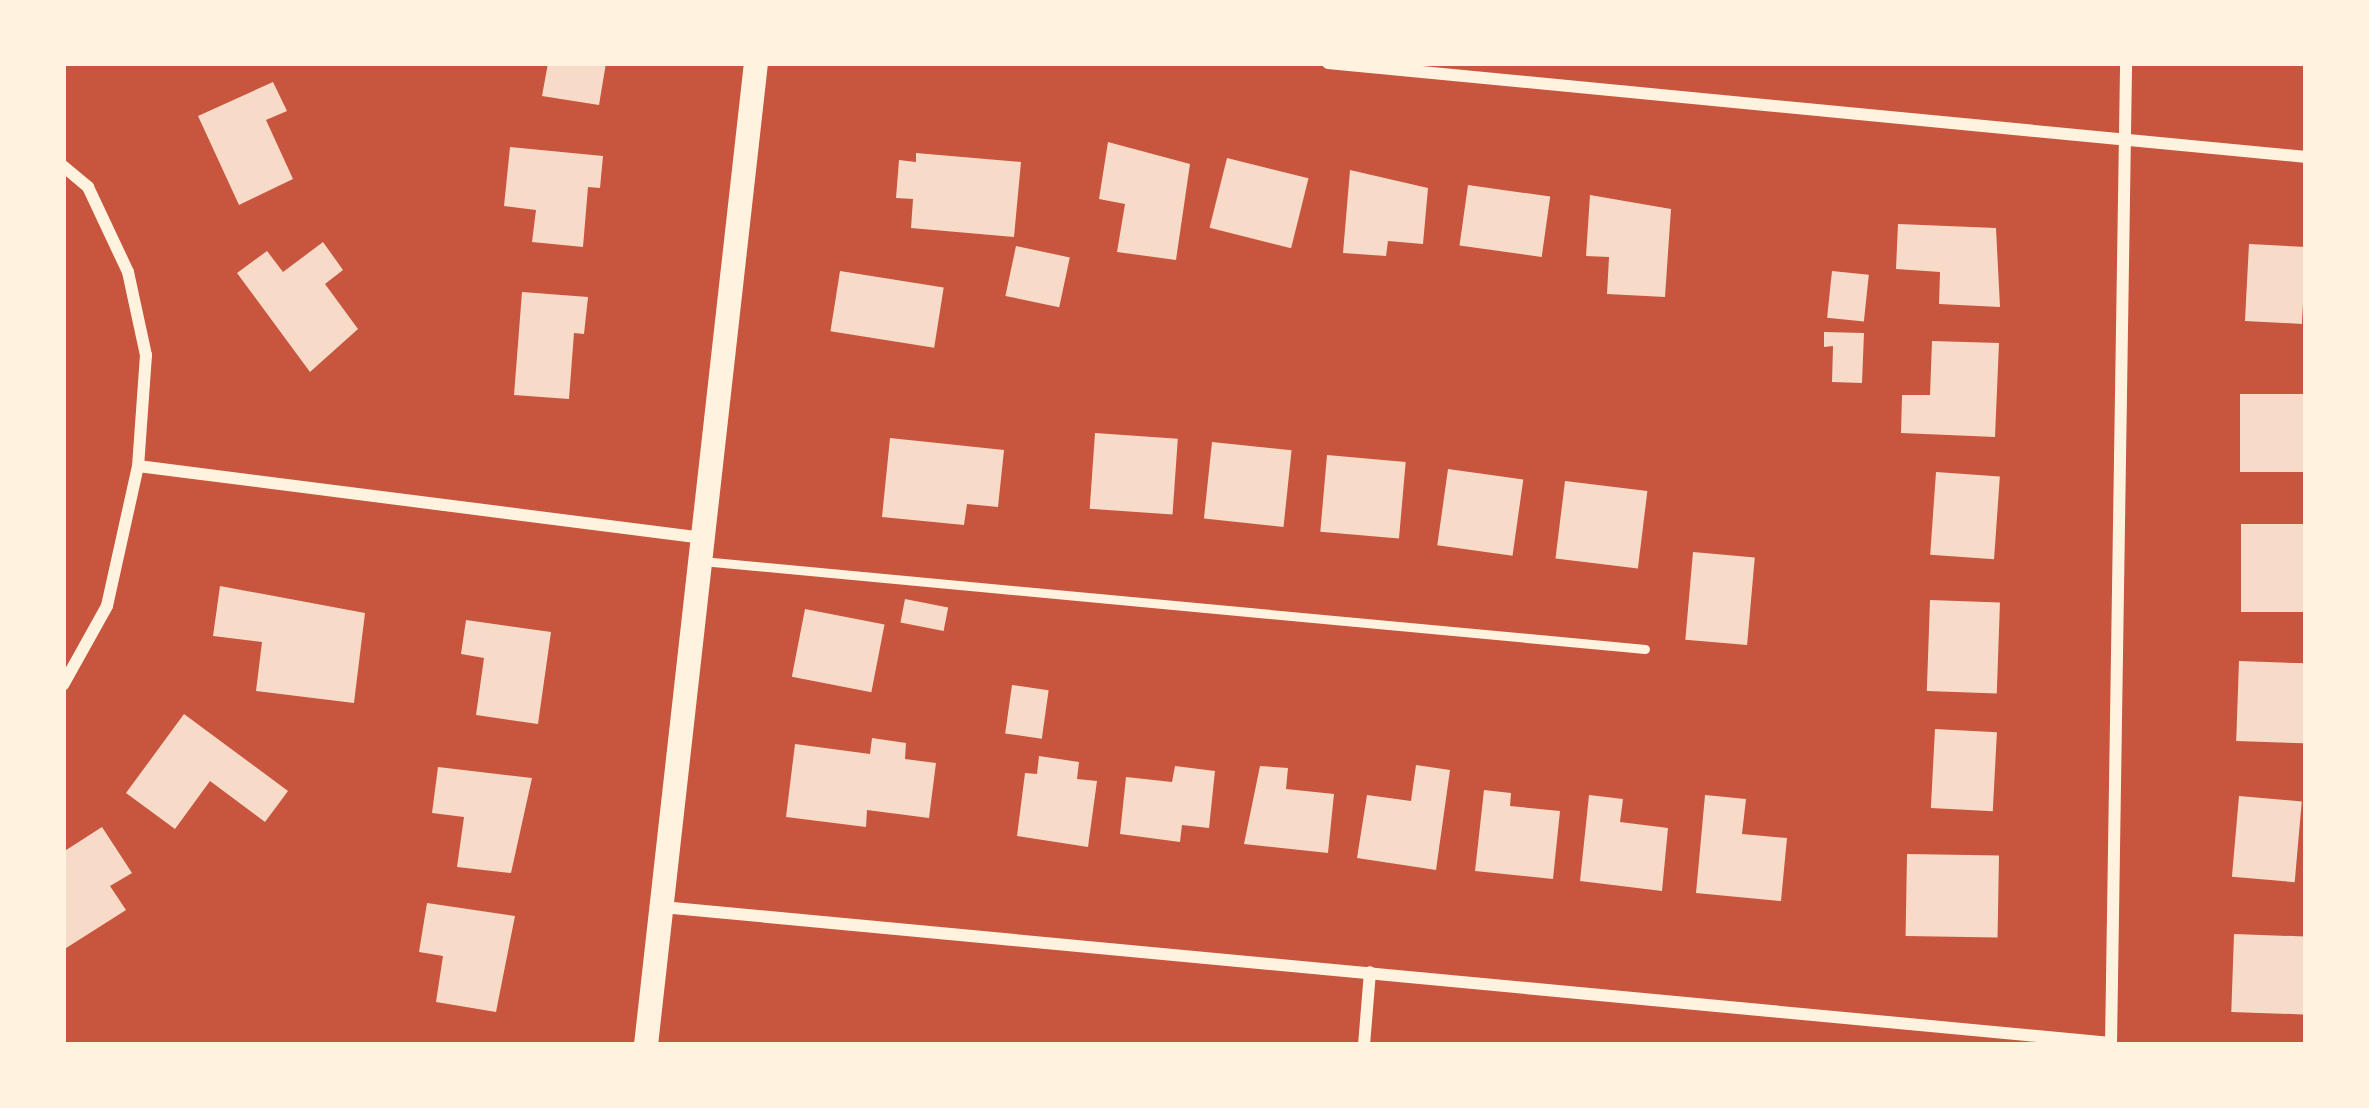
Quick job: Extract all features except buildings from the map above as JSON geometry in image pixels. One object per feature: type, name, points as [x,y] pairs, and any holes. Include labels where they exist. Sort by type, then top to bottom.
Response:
[{"type":"main road","points":[[646,1045],[756,63]]},
{"type":"street","points":[[1328,63],[1455,69],[2306,157]]},
{"type":"street","points":[[661,907],[2111,1044],[2126,63]]},
{"type":"street","points":[[63,166],[88,187],[128,272],[146,355],[138,466],[107,606],[63,685]]},
{"type":"street","points":[[138,466],[704,550]]},
{"type":"street","points":[[1364,1045],[1370,972]]},
{"type":"lane","points":[[704,550],[1645,649]]}]
